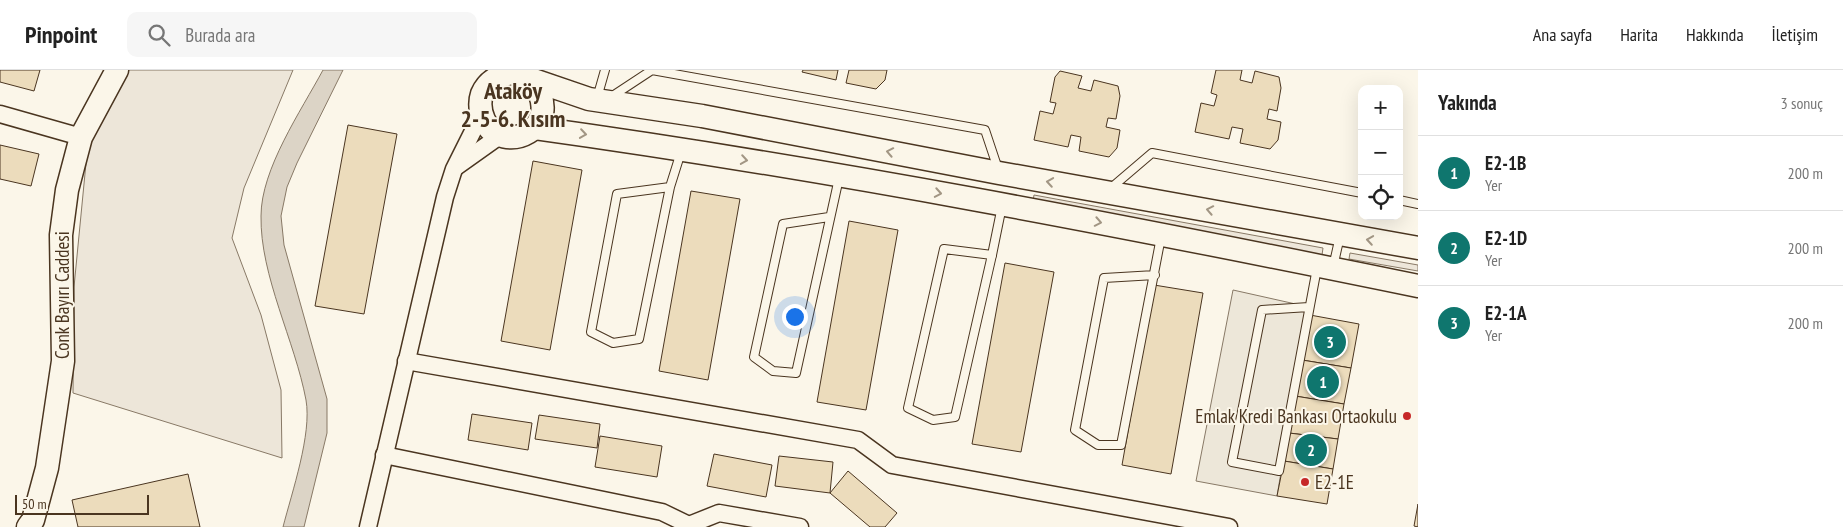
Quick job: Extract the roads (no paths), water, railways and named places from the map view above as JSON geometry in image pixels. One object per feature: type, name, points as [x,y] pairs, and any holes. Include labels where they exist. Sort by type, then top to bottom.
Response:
[{"type":"street","name":"Conk Bayırı Caddesi","points":[[28,527],[33,520],[47,468],[62,374],[60,235],[67,190],[81,137],[117,70]]},
{"type":"street","points":[[368,527],[445,197],[454,169],[481,115],[481,98],[492,75],[523,75],[600,101],[702,116],[1006,174],[1418,248]]},
{"type":"street","points":[[481,115],[492,131],[501,135],[519,136],[535,128],[541,119],[544,108],[543,99],[523,75]]},
{"type":"street","points":[[0,114],[81,137]]},
{"type":"street","points":[[689,150],[702,116]]},
{"type":"street","points":[[535,128],[689,150],[1013,206],[1418,286]]},
{"type":"street","points":[[454,169],[501,135]]},
{"type":"street","points":[[1006,174],[1013,206]]},
{"type":"street","points":[[406,361],[858,440],[892,465],[1229,527]]},
{"type":"street","points":[[384,455],[662,512],[691,526],[719,513],[800,527]]},
{"type":"lane","points":[[600,101],[605,70]]},
{"type":"lane","points":[[600,101],[652,70],[986,130],[1006,174]]},
{"type":"lane","points":[[670,187],[617,194],[591,332],[613,343],[639,339],[670,187],[689,150]]},
{"type":"lane","points":[[1108,191],[1152,153],[1358,192]]},
{"type":"lane","points":[[829,216],[783,224],[754,357],[773,370],[796,373],[839,176]]},
{"type":"lane","points":[[1403,201],[1418,204]]},
{"type":"lane","points":[[992,255],[944,249],[908,408],[933,420],[955,417],[992,255],[1013,206]]},
{"type":"lane","points":[[1309,307],[1262,310],[1232,462],[1279,471],[1309,307],[1340,234]]},
{"type":"lane","points":[[1154,275],[1104,278],[1075,430],[1098,444],[1121,445],[1162,235]]},
{"type":"place","name":"E2-1A","points":[[1330,342]]},
{"type":"place","name":"E2-1B","points":[[1323,382]]},
{"type":"place","name":"Emlak Kredi Bankası Ortaokulu","points":[[1407,416]]},
{"type":"place","name":"E2-1D","points":[[1311,450]]},
{"type":"place","name":"E2-1E","points":[[1305,482]]},
{"type":"district","name":"Ataköy 2-5-6. Kısım","points":[[513,104]]}]
